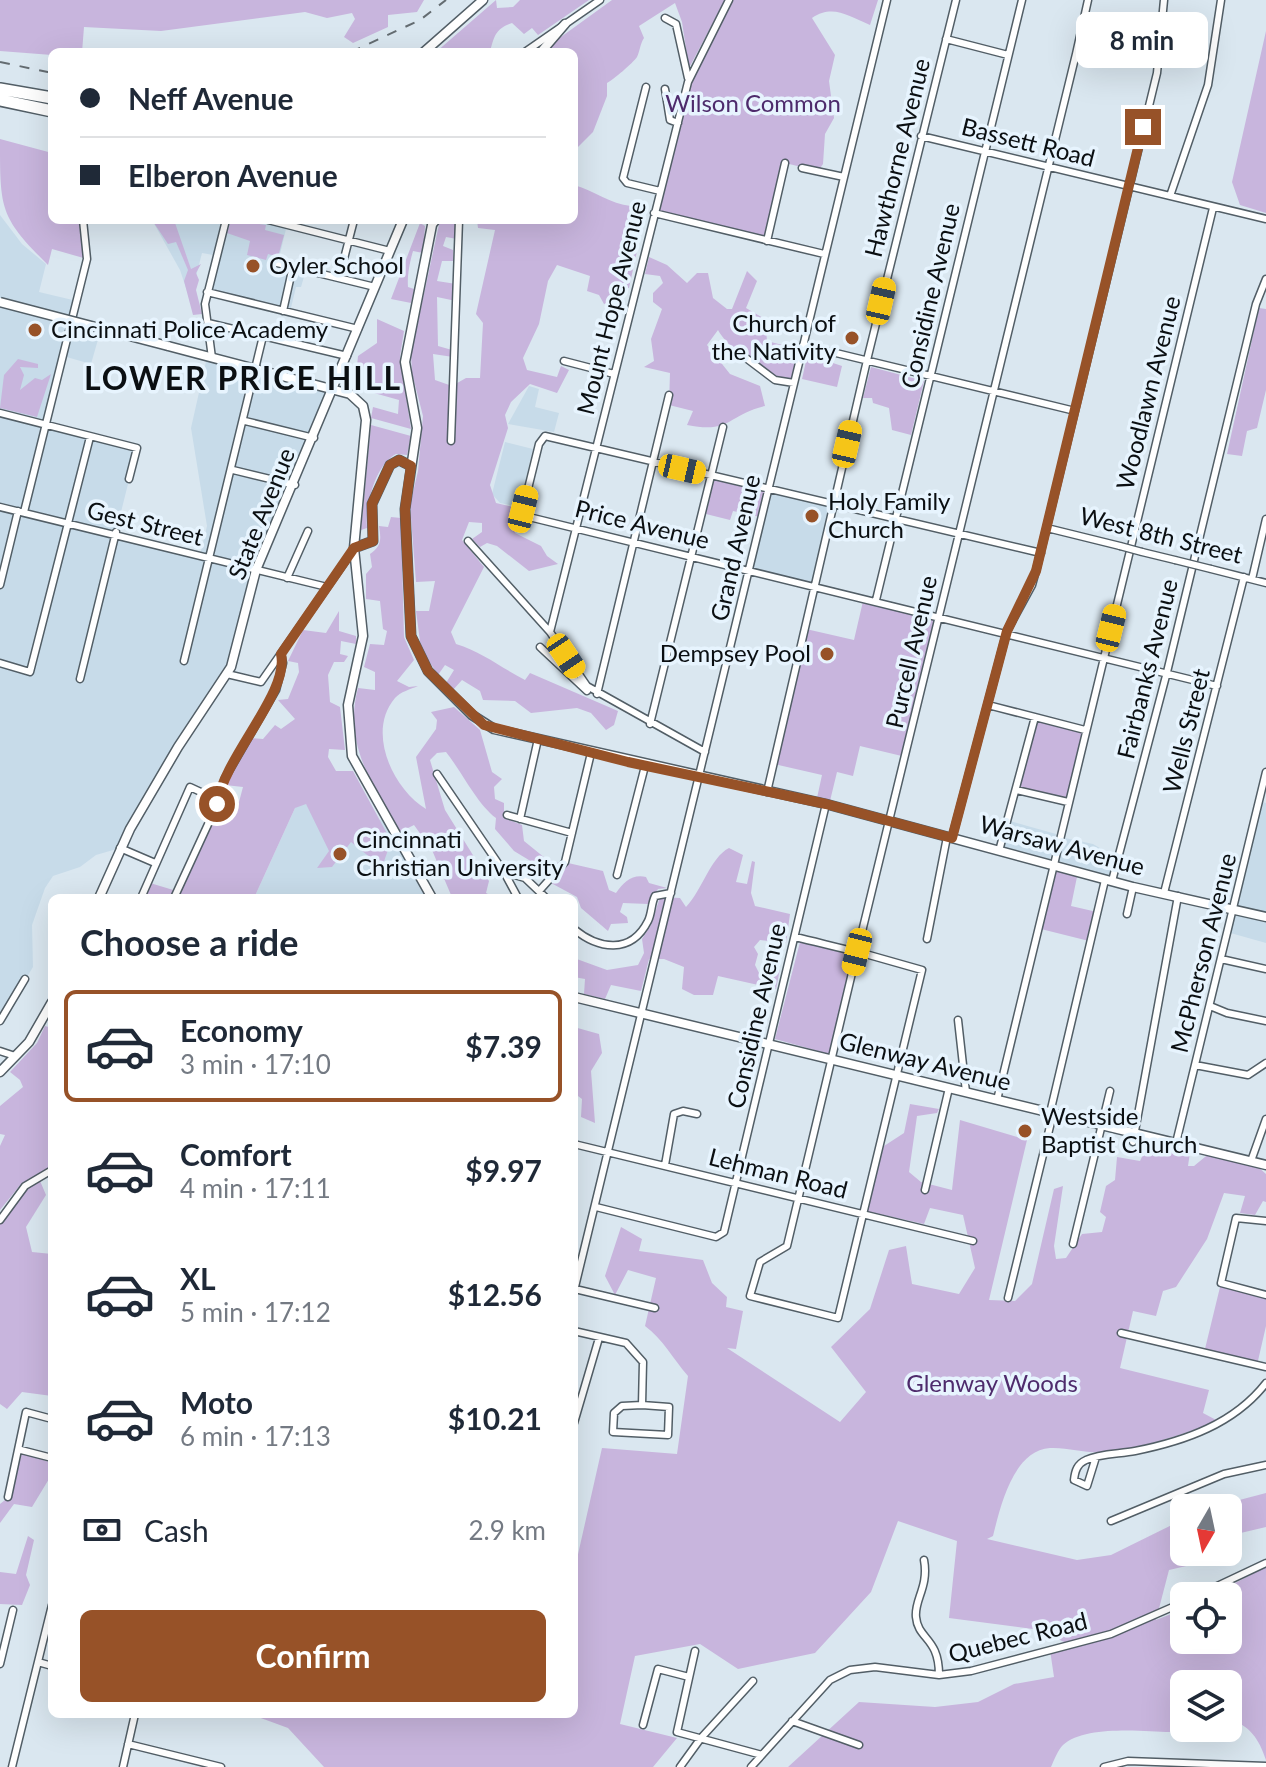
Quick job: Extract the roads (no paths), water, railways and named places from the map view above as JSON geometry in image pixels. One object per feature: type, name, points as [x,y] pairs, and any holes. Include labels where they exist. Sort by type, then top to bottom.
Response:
[{"type":"highway","points":[[0,89],[48,100]]},
{"type":"highway","points":[[0,100],[48,110]]},
{"type":"main road","points":[[429,48],[483,0]]},
{"type":"main road","points":[[544,48],[565,24]]},
{"type":"main road","name":"State Avenue","points":[[101,894],[120,848],[178,747],[234,659],[256,570],[295,485],[401,224]]},
{"type":"main road","name":"Warsaw Avenue","points":[[432,224],[405,362],[417,415],[405,509],[410,630],[428,671],[484,725],[645,766],[826,804],[1133,887],[1266,917]]},
{"type":"main road","points":[[0,302],[333,390],[357,398],[363,406],[366,420],[354,548],[363,636],[348,705],[352,756],[430,894]]},
{"type":"main road","points":[[354,548],[373,541],[372,504],[390,465],[399,460],[411,466]]},
{"type":"main road","name":"Glenway Avenue","points":[[578,998],[1102,1125],[1134,1137],[1176,1143],[1266,1165]]},
{"type":"main road","points":[[0,1072],[35,1034],[48,1010]]},
{"type":"street","points":[[531,48],[600,0]]},
{"type":"street","name":"Mount Hope Avenue","points":[[550,632],[688,82],[729,0]]},
{"type":"street","name":"Grand Avenue","points":[[578,1275],[887,0]]},
{"type":"street","name":"Hawthorne Avenue","points":[[767,792],[867,360],[956,0]]},
{"type":"street","name":"Considine Avenue","points":[[876,600],[1022,0]]},
{"type":"street","name":"Purcell Avenue","points":[[862,1213],[838,1318],[750,1296],[760,1262],[786,1248],[1088,0]]},
{"type":"street","points":[[927,939],[949,837],[1007,631],[1032,585],[1041,553],[1157,73],[1164,0]]},
{"type":"street","points":[[1170,196],[1208,85],[1221,0]]},
{"type":"street","points":[[665,18],[676,24],[688,82]]},
{"type":"street","points":[[946,39],[1008,55]]},
{"type":"street","points":[[646,87],[624,181],[660,191]]},
{"type":"street","points":[[665,89],[670,120],[678,123]]},
{"type":"street","name":"Bassett Road","points":[[921,136],[1266,219]]},
{"type":"street","points":[[767,241],[785,163]]},
{"type":"street","points":[[802,168],[844,177]]},
{"type":"street","name":"Woodlawn Avenue","points":[[997,1100],[1213,208]]},
{"type":"street","points":[[654,213],[824,254]]},
{"type":"street","points":[[0,585],[46,425],[87,259],[83,224]]},
{"type":"street","points":[[209,357],[205,304],[225,224]]},
{"type":"street","points":[[284,224],[390,251]]},
{"type":"street","points":[[339,278],[353,224]]},
{"type":"street","points":[[451,441],[459,224]]},
{"type":"street","points":[[277,263],[375,287]]},
{"type":"street","points":[[283,311],[293,266]]},
{"type":"street","name":"Fairbanks Avenue","points":[[1008,1298],[1109,880],[1167,672],[1256,304],[1266,279]]},
{"type":"street","points":[[207,292],[358,329]]},
{"type":"street","points":[[208,323],[347,356]]},
{"type":"street","points":[[184,661],[245,421],[263,336]]},
{"type":"street","points":[[803,345],[1075,411]]},
{"type":"street","points":[[738,352],[775,380],[794,383]]},
{"type":"street","points":[[564,361],[614,374]]},
{"type":"street","points":[[597,694],[669,395]]},
{"type":"street","points":[[0,413],[137,448],[129,479]]},
{"type":"street","points":[[245,421],[314,438]]},
{"type":"street","points":[[650,724],[723,427]]},
{"type":"street","points":[[0,663],[30,672],[90,437]]},
{"type":"street","name":"Price Avenue","points":[[596,448],[543,437],[525,515],[1007,631],[1217,686]]},
{"type":"street","points":[[596,448],[1041,553]]},
{"type":"street","points":[[233,470],[295,485]]},
{"type":"street","name":"Gest Street","points":[[0,507],[327,587]]},
{"type":"street","name":"Wells Street","points":[[1164,893],[1217,686],[1266,519]]},
{"type":"street","name":"West 8th Street","points":[[1047,528],[1266,583]]},
{"type":"street","points":[[287,578],[308,531]]},
{"type":"street","points":[[80,679],[116,534]]},
{"type":"street","points":[[468,541],[550,632],[583,681],[597,694]]},
{"type":"street","points":[[227,674],[261,682],[354,548]]},
{"type":"street","points":[[540,647],[584,689],[705,752]]},
{"type":"street","points":[[176,894],[244,739],[276,690],[283,663],[281,654]]},
{"type":"street","points":[[988,705],[1085,730]]},
{"type":"street","points":[[999,851],[1035,717]]},
{"type":"street","points":[[520,819],[538,739]]},
{"type":"street","points":[[540,890],[563,867],[591,753]]},
{"type":"street","points":[[617,875],[645,766]]},
{"type":"street","name":"McPherson Avenue","points":[[1176,1143],[1262,802],[1266,772]]},
{"type":"street","points":[[437,774],[516,894]]},
{"type":"street","points":[[143,894],[190,787],[218,800]]},
{"type":"street","points":[[1016,790],[1068,802]]},
{"type":"street","name":"Considine Avenue","points":[[596,1207],[721,1236],[826,804]]},
{"type":"street","points":[[507,815],[572,833]]},
{"type":"street","points":[[120,848],[155,863]]},
{"type":"street","points":[[504,872],[522,876],[543,894]]},
{"type":"street","points":[[1127,914],[1133,887]]},
{"type":"street","points":[[578,932],[594,944],[620,944],[647,923],[655,896],[671,893]]},
{"type":"street","points":[[1134,1137],[1178,896]]},
{"type":"street","points":[[795,937],[922,970],[862,1213]]},
{"type":"street","points":[[1221,959],[1266,969]]},
{"type":"street","points":[[0,1021],[25,979]]},
{"type":"street","points":[[1210,1006],[1266,1021]]},
{"type":"street","points":[[958,1020],[966,1092]]},
{"type":"street","points":[[0,1051],[15,1056]]},
{"type":"street","points":[[1195,1065],[1248,1075],[1266,1063]]},
{"type":"street","points":[[925,1190],[949,1088]]},
{"type":"street","points":[[1073,1244],[1110,1091]]},
{"type":"street","points":[[665,1165],[674,1114],[683,1111],[697,1114]]},
{"type":"street","points":[[1251,1161],[1266,1119]]},
{"type":"street","name":"Lehman Road","points":[[578,1145],[973,1241]]},
{"type":"street","points":[[0,1220],[25,1186],[48,1172]]},
{"type":"street","points":[[1266,1221],[1237,1217],[1221,1283],[1266,1295]]},
{"type":"street","points":[[578,1291],[655,1308]]},
{"type":"street","points":[[578,1332],[626,1343],[637,1352],[643,1362],[642,1405]]},
{"type":"street","points":[[1121,1333],[1266,1367]]},
{"type":"street","points":[[578,1409],[599,1338]]},
{"type":"street","points":[[1096,1457],[1087,1486],[1076,1483],[1079,1465],[1096,1457],[1168,1443],[1217,1426],[1252,1400],[1266,1383]]},
{"type":"street","points":[[642,1405],[669,1407],[668,1435],[613,1432],[614,1413],[622,1406],[642,1405]]},
{"type":"street","points":[[8,1497],[21,1450],[26,1412],[48,1418]]},
{"type":"street","points":[[21,1450],[48,1457]]},
{"type":"street","points":[[1111,1521],[1224,1474],[1266,1465]]},
{"type":"street","points":[[924,1560],[926,1581],[916,1618],[920,1630],[938,1652],[939,1675]]},
{"type":"street","points":[[1226,1582],[1266,1563]]},
{"type":"street","name":"Quebec Road","points":[[751,1767],[830,1680],[850,1670],[875,1667],[939,1675],[971,1671],[1111,1634],[1170,1608]]},
{"type":"street","points":[[0,1664],[13,1610]]},
{"type":"street","points":[[12,1767],[48,1621]]},
{"type":"street","points":[[695,1651],[677,1732],[762,1755]]},
{"type":"street","points":[[38,1662],[48,1665]]},
{"type":"street","points":[[643,1725],[658,1669],[689,1677]]},
{"type":"street","points":[[680,1767],[701,1738],[753,1681]]},
{"type":"street","points":[[123,1767],[134,1718]]},
{"type":"street","points":[[792,1721],[859,1745]]},
{"type":"street","points":[[128,1744],[221,1767]]},
{"type":"street","points":[[1104,1767],[1128,1761],[1266,1766]]},
{"type":"railway","points":[[360,48],[420,20],[446,0]]},
{"type":"railway","points":[[0,62],[48,72]]},
{"type":"place","name":"Oyler School","points":[[253,266]]},
{"type":"place","name":"Cincinnati Police Academy","points":[[35,330]]},
{"type":"place","name":"Church of the Nativity","points":[[852,338]]},
{"type":"place","name":"Holy Family Church","points":[[812,516]]},
{"type":"place","name":"Dempsey Pool","points":[[827,654]]},
{"type":"place","name":"Cincinnati Christian University","points":[[340,854]]},
{"type":"place","name":"Westside Baptist Church","points":[[1025,1131]]},
{"type":"district","name":"LOWER PRICE HILL","points":[[243,379]]},
{"type":"park label","name":"Wilson Common","points":[[753,104]]},
{"type":"park label","name":"Glenway Woods","points":[[992,1384]]}]
